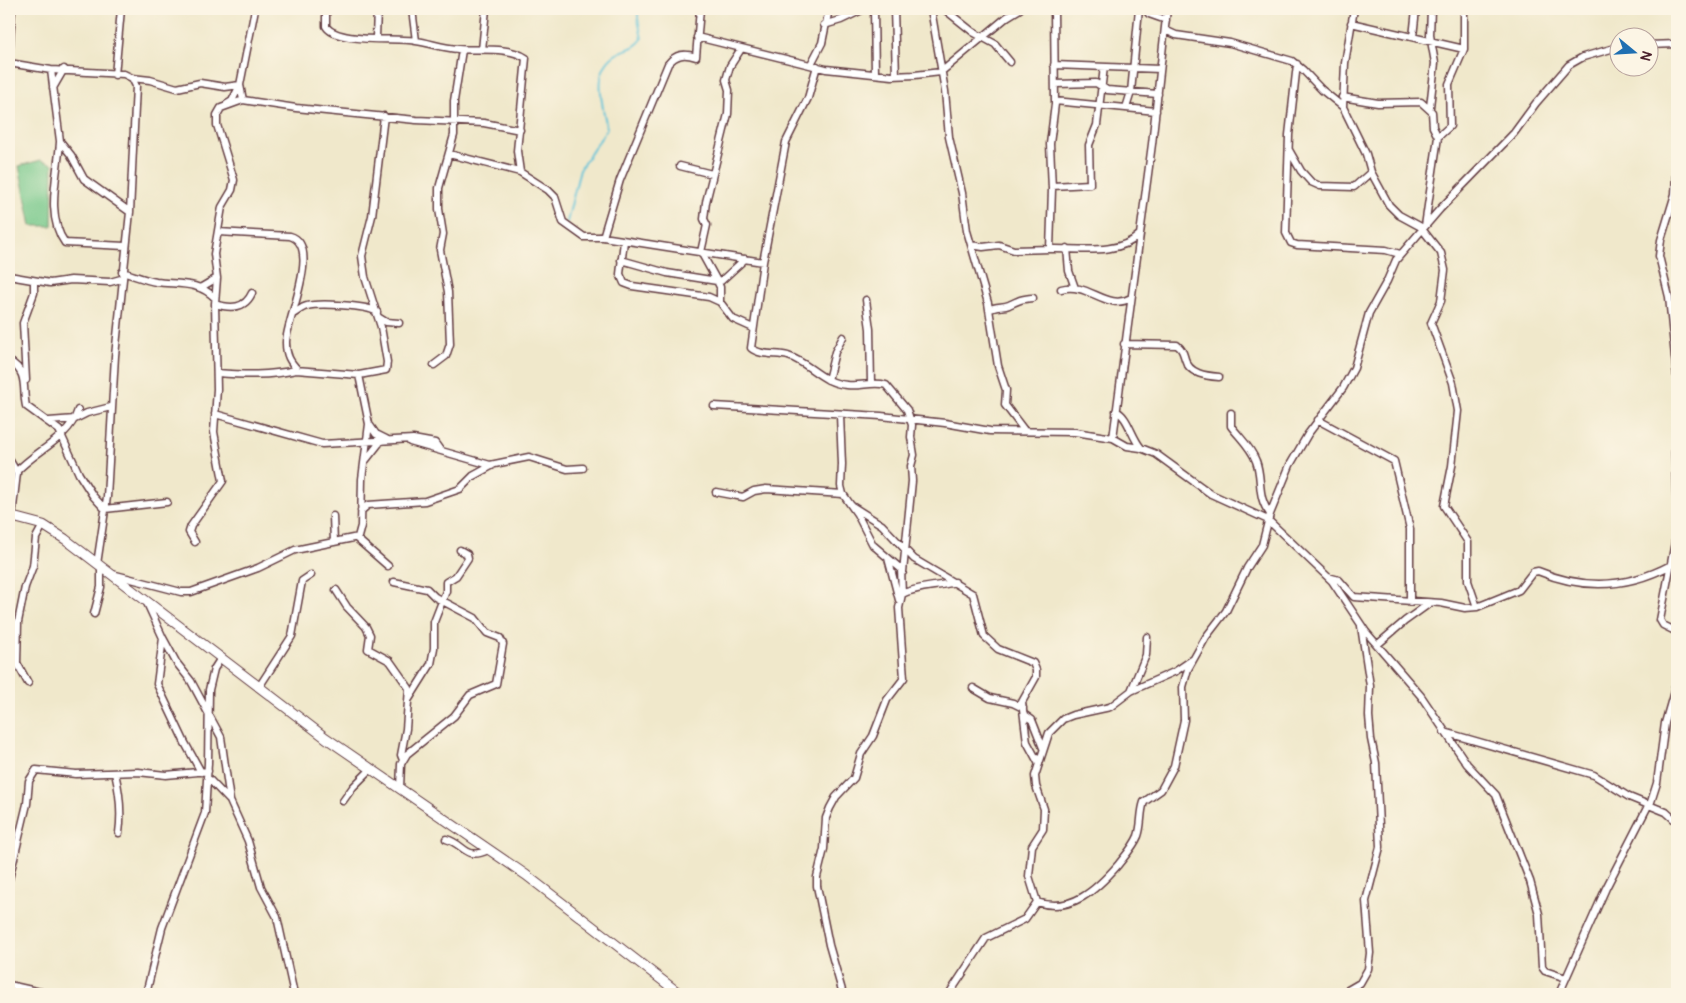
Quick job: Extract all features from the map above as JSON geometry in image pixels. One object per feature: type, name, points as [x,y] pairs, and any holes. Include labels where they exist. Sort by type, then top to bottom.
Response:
[{"type":"street","points":[[9,57],[12,9]]},
{"type":"street","points":[[115,75],[121,9]]},
{"type":"street","points":[[195,542],[190,532],[191,526],[223,481],[214,439],[217,373],[215,301],[217,278],[214,254],[222,207],[232,190],[234,180],[217,125],[217,115],[221,108],[232,101],[240,85],[255,9]]},
{"type":"street","points":[[326,9],[326,26],[332,32],[416,41],[462,50],[507,52],[526,58],[517,164],[520,172]]},
{"type":"street","points":[[376,38],[377,9]]},
{"type":"street","points":[[412,9],[416,41]]},
{"type":"street","points":[[482,50],[486,9]]},
{"type":"street","points":[[603,237],[620,180],[663,74],[673,58],[683,54],[696,57],[700,9]]},
{"type":"street","points":[[829,9],[824,25],[822,43],[814,65],[808,98],[786,142],[763,262],[752,328],[751,348],[754,351],[789,356],[828,380],[847,385],[881,383],[891,388],[907,410],[911,419],[914,455],[911,466],[912,481],[902,594],[899,602]]},
{"type":"street","points":[[824,25],[841,20],[864,9]]},
{"type":"street","points":[[874,9],[875,74]]},
{"type":"street","points":[[894,9],[896,76]]},
{"type":"street","points":[[931,9],[949,138],[971,245],[989,310],[1000,374],[1006,390],[1005,405],[1024,430]]},
{"type":"street","points":[[944,9],[973,32],[995,44],[1010,62]]},
{"type":"street","points":[[697,37],[722,41],[741,49],[814,65],[896,76],[941,72],[1007,17],[1020,9]]},
{"type":"street","points":[[1050,249],[1052,186],[1050,135],[1055,101],[1056,24],[1054,9]]},
{"type":"street","points":[[1126,108],[1131,92],[1139,9]]},
{"type":"street","points":[[1145,9],[1149,14],[1166,20]]},
{"type":"street","points":[[1113,438],[1156,112],[1167,9]]},
{"type":"street","points":[[1354,9],[1342,98],[1343,106],[1366,154],[1371,172],[1393,210],[1423,228],[1441,253],[1444,264],[1441,301],[1431,323],[1453,383],[1458,411],[1452,466],[1444,506],[1468,542],[1468,581],[1477,607]]},
{"type":"street","points":[[1413,37],[1416,9]]},
{"type":"street","points":[[1423,228],[1438,137],[1430,108],[1435,64],[1431,9]]},
{"type":"street","points":[[1438,137],[1450,126],[1449,84],[1464,49],[1464,9]]},
{"type":"street","points":[[1351,23],[1464,49]]},
{"type":"street","points":[[1165,30],[1176,35],[1230,43],[1297,64],[1322,90],[1343,106]]},
{"type":"street","points":[[1658,44],[1677,44]]},
{"type":"street","points":[[720,302],[720,287],[701,252],[707,226],[704,219],[706,202],[728,114],[728,73],[741,49]]},
{"type":"street","points":[[434,365],[446,356],[450,344],[449,301],[441,254],[443,234],[439,210],[439,188],[449,154],[462,50]]},
{"type":"street","points":[[1036,902],[1049,905],[1070,904],[1091,892],[1108,876],[1137,839],[1144,802],[1162,790],[1174,766],[1185,714],[1183,687],[1193,660],[1226,611],[1251,560],[1262,545],[1269,517],[1290,465],[1318,420],[1343,388],[1354,368],[1369,314],[1400,254],[1514,134],[1569,65],[1582,57],[1608,50]]},
{"type":"street","points":[[9,63],[50,70],[64,69],[115,75],[124,74],[132,78],[150,80],[178,88],[200,83],[225,88],[240,85]]},
{"type":"street","points":[[1297,64],[1289,149],[1286,233],[1291,243],[1297,245],[1386,250],[1400,254]]},
{"type":"street","points":[[1054,65],[1160,69]]},
{"type":"street","points":[[1052,186],[1090,184],[1089,145],[1097,125],[1098,104],[1104,67]]},
{"type":"street","points":[[53,89],[64,69]]},
{"type":"street","points":[[50,70],[60,141],[55,187],[56,228],[65,242],[125,246]]},
{"type":"street","points":[[94,614],[101,587],[111,407],[122,276],[130,212],[136,86],[132,78]]},
{"type":"street","points":[[1055,84],[1096,83],[1107,90],[1158,94]]},
{"type":"street","points":[[240,85],[243,100]]},
{"type":"street","points":[[1342,98],[1378,103],[1421,102],[1430,108]]},
{"type":"street","points":[[225,106],[243,100],[305,109],[416,120],[484,123],[520,130]]},
{"type":"street","points":[[1055,101],[1098,104],[1156,112]]},
{"type":"street","points":[[217,373],[255,376],[298,370],[359,375],[384,372],[387,368],[378,314],[366,277],[362,256],[372,216],[384,116]]},
{"type":"street","points":[[60,141],[84,179],[130,212]]},
{"type":"street","points":[[1289,149],[1306,178],[1320,186],[1354,187],[1371,172]]},
{"type":"street","points":[[449,154],[520,172],[548,190],[555,197],[563,222],[584,237],[603,237],[673,250],[701,252],[763,262]]},
{"type":"street","points":[[1677,156],[1675,194],[1661,240],[1659,256],[1669,297],[1677,377]]},
{"type":"street","points":[[680,166],[712,174]]},
{"type":"street","points":[[218,232],[290,236],[297,239],[301,245],[303,270],[300,294],[288,324],[286,343],[287,373]]},
{"type":"street","points":[[971,245],[999,245],[1014,250],[1067,248],[1092,250],[1130,243],[1139,235]]},
{"type":"street","points":[[624,241],[621,260],[622,280],[628,285],[709,297],[720,302],[732,319],[752,328]]},
{"type":"street","points":[[1067,248],[1069,271],[1076,288]]},
{"type":"street","points":[[621,260],[667,273],[721,281],[745,259]]},
{"type":"street","points":[[9,276],[34,282],[55,283],[71,280],[98,283],[116,282],[122,276]]},
{"type":"street","points":[[122,276],[156,282],[187,283],[208,291],[215,301],[224,307],[240,307],[246,303],[252,293]]},
{"type":"street","points":[[200,288],[217,278]]},
{"type":"street","points":[[34,282],[34,293],[22,324],[26,374],[26,406],[49,421],[62,434],[79,474],[92,496],[105,509]]},
{"type":"street","points":[[1061,289],[1076,288],[1088,290],[1114,302],[1124,302],[1131,298]]},
{"type":"street","points":[[989,310],[1009,305],[1019,299],[1033,298]]},
{"type":"street","points":[[866,300],[870,336],[871,384]]},
{"type":"street","points":[[293,314],[304,306],[352,306],[378,314],[386,322],[399,323]]},
{"type":"street","points":[[828,380],[835,352],[843,337]]},
{"type":"street","points":[[1124,344],[1177,345],[1182,350],[1186,361],[1197,373],[1219,377]]},
{"type":"street","points":[[9,360],[26,374]]},
{"type":"street","points":[[288,360],[298,370]]},
{"type":"street","points":[[16,366],[26,383]]},
{"type":"street","points":[[102,568],[181,592],[191,592],[258,568],[295,550],[356,538],[360,533],[369,424],[359,375]]},
{"type":"street","points":[[714,406],[911,419],[1009,433],[1024,430],[1075,432],[1113,438],[1127,446],[1142,448]]},
{"type":"street","points":[[49,421],[75,419],[87,413],[111,407]]},
{"type":"street","points":[[13,469],[62,434],[75,419],[78,410]]},
{"type":"street","points":[[1116,411],[1122,413],[1133,439],[1142,448],[1166,460],[1211,494],[1269,517],[1328,577],[1361,626],[1421,696],[1444,732],[1468,764],[1496,795],[1530,881],[1540,914],[1542,967],[1544,971],[1566,978]]},
{"type":"street","points":[[1231,413],[1231,426],[1252,452],[1257,462],[1261,494],[1269,517]]},
{"type":"street","points":[[215,414],[316,443],[353,443],[367,440],[402,441],[493,465]]},
{"type":"street","points":[[840,415],[841,486],[843,494],[852,506],[873,546],[903,572]]},
{"type":"street","points":[[1318,420],[1394,461],[1411,538],[1410,602]]},
{"type":"street","points":[[369,424],[376,434],[392,442]]},
{"type":"street","points":[[1677,427],[1675,453],[1677,514]]},
{"type":"street","points":[[365,461],[382,441]]},
{"type":"street","points":[[361,511],[368,504],[425,502],[451,493],[493,465],[529,457],[567,469],[583,468]]},
{"type":"street","points":[[9,459],[13,469],[10,516],[43,525],[371,769],[534,880],[680,994]]},
{"type":"street","points":[[716,492],[743,497],[754,491],[766,488],[843,494]]},
{"type":"street","points":[[105,509],[168,502]]},
{"type":"street","points":[[852,506],[882,524],[914,559],[956,582],[973,594],[977,601],[984,636],[990,643],[1010,655],[1033,663],[1036,677],[1022,702],[1027,742],[1039,764]]},
{"type":"street","points":[[333,516],[334,542]]},
{"type":"street","points":[[28,684],[17,663],[18,622],[25,586],[33,566],[36,538],[43,525]]},
{"type":"street","points":[[1677,532],[1660,620],[1663,625],[1677,632]]},
{"type":"street","points":[[356,538],[388,566]]},
{"type":"street","points":[[409,700],[431,664],[434,648],[434,622],[446,591],[446,582],[456,576],[467,561],[467,554],[460,550]]},
{"type":"street","points":[[843,994],[819,902],[817,877],[822,862],[826,818],[830,808],[836,797],[854,778],[862,754],[873,736],[886,700],[904,678],[899,602],[888,558]]},
{"type":"street","points":[[1328,577],[1339,580],[1354,597],[1431,602],[1465,608],[1477,607],[1519,590],[1533,572],[1538,571],[1573,582],[1604,583],[1641,579],[1671,564]]},
{"type":"street","points":[[259,687],[292,636],[302,581],[311,575]]},
{"type":"street","points":[[394,582],[427,589],[441,600],[475,618],[486,632],[502,640],[496,684],[470,695],[454,716],[403,760],[400,771],[400,788]]},
{"type":"street","points":[[902,594],[956,582]]},
{"type":"street","points":[[336,590],[347,607],[366,626],[370,634],[368,649],[390,661],[409,688],[401,755],[403,760]]},
{"type":"street","points":[[146,602],[176,662],[191,681],[223,742],[230,801],[252,852],[261,887],[277,917],[294,994]]},
{"type":"street","points":[[1377,646],[1412,615],[1431,602]]},
{"type":"street","points":[[1341,994],[1360,983],[1368,969],[1370,953],[1366,901],[1380,847],[1376,763],[1371,739],[1370,686],[1361,626]]},
{"type":"street","points":[[163,638],[157,684],[185,743],[206,773],[230,801]]},
{"type":"street","points":[[1131,691],[1146,655],[1147,638]]},
{"type":"street","points":[[146,994],[162,928],[205,813],[211,679],[221,658]]},
{"type":"street","points":[[1036,902],[1029,876],[1033,842],[1040,834],[1044,820],[1044,809],[1036,786],[1035,776],[1049,733],[1063,720],[1073,715],[1110,707],[1131,691],[1176,671],[1193,660]]},
{"type":"street","points":[[1559,994],[1612,875],[1632,841],[1658,783],[1665,723],[1677,681]]},
{"type":"street","points":[[973,688],[990,698],[1013,703],[1024,711],[1032,720],[1043,748]]},
{"type":"street","points":[[1444,732],[1585,771],[1603,779],[1634,799],[1674,816],[1677,822]]},
{"type":"street","points":[[9,879],[27,804],[29,781],[33,772],[43,769],[76,774],[166,775],[206,773]]},
{"type":"street","points":[[344,801],[353,787],[371,769]]},
{"type":"street","points":[[115,773],[122,815],[119,833]]},
{"type":"street","points":[[446,839],[456,842],[468,853],[477,854],[488,850]]},
{"type":"street","points":[[949,994],[986,938],[1024,919],[1036,902]]},
{"type":"street","points":[[9,984],[49,994]]},
{"type":"green space","points":[[41,160],[53,164],[52,226],[31,226],[19,166]]},
{"type":"waterway","points":[[567,222],[580,169],[607,129],[600,89],[603,70],[615,55],[633,47],[642,39],[638,9]]}]
